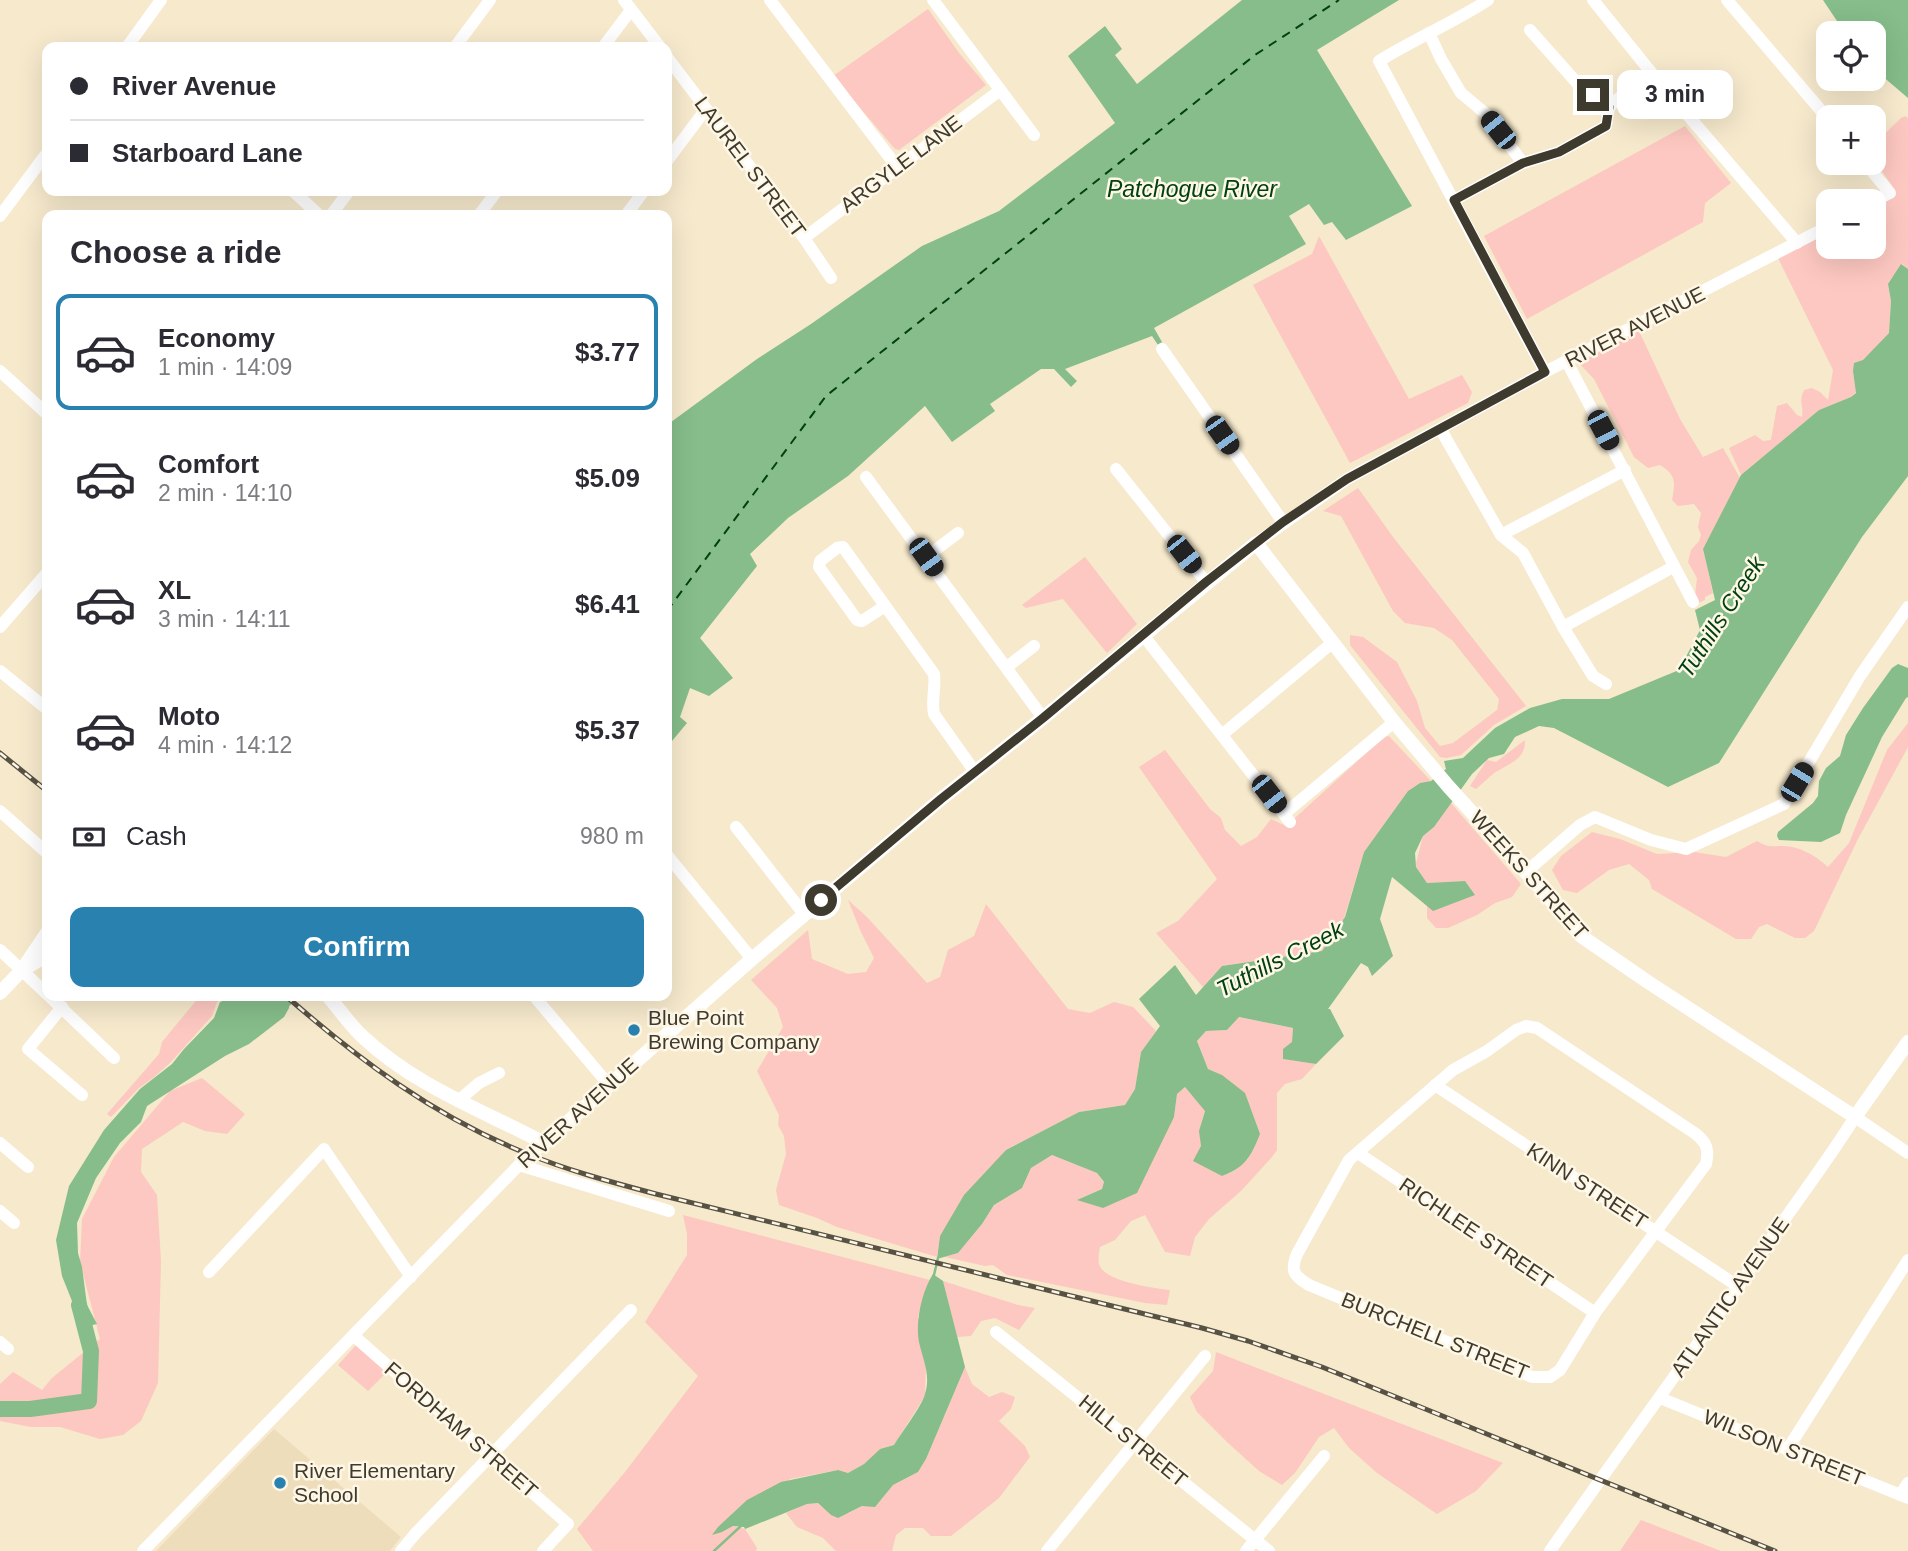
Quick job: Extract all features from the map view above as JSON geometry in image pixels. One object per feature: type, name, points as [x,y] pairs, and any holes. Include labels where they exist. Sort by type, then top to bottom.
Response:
[{"type":"main road","name":"RIVER AVENUE","points":[[544,1143],[804,914],[1256,543]]},
{"type":"main road","name":"WEEKS STREET","points":[[1256,543],[1394,722],[1581,936],[1855,1117]]},
{"type":"main road","points":[[0,993],[22,970],[42,940]]},
{"type":"main road","points":[[22,970],[42,957]]},
{"type":"main road","points":[[332,1001],[362,1037],[403,1070],[440,1092],[544,1143]]},
{"type":"main road","name":"ATLANTIC AVENUE","points":[[1855,1117],[1908,1042]]},
{"type":"street","points":[[134,42],[161,0]]},
{"type":"street","points":[[459,42],[490,0]]},
{"type":"street","points":[[770,0],[897,167]]},
{"type":"street","points":[[933,0],[1034,135]]},
{"type":"street","points":[[1488,0],[1379,61],[1545,372]]},
{"type":"street","points":[[1593,0],[1797,243]]},
{"type":"street","points":[[1727,0],[1816,105]]},
{"type":"street","points":[[607,42],[628,5],[656,42]]},
{"type":"street","points":[[1530,30],[1577,83],[1609,107]]},
{"type":"street","points":[[1429,33],[1461,93],[1485,113],[1523,163]]},
{"type":"street","name":"LAUREL STREET","points":[[672,64],[804,238],[831,278]]},
{"type":"street","points":[[1454,200],[1523,163],[1559,152],[1606,126],[1609,107],[1650,71]]},
{"type":"street","name":"ARGYLE LANE","points":[[804,238],[999,90]]},
{"type":"street","points":[[672,154],[706,109]]},
{"type":"street","points":[[0,216],[42,160]]},
{"type":"street","points":[[1875,175],[1890,193],[1886,195]]},
{"type":"street","points":[[298,196],[314,210]]},
{"type":"street","name":"RIVER AVENUE","points":[[1256,543],[1347,479],[1545,372],[1816,233]]},
{"type":"street","points":[[1162,349],[1283,522]]},
{"type":"street","points":[[1567,362],[1692,602]]},
{"type":"street","points":[[0,371],[42,409]]},
{"type":"street","points":[[1441,430],[1501,535],[1523,553],[1593,676],[1606,684]]},
{"type":"street","points":[[1116,469],[1206,582]]},
{"type":"street","points":[[1501,535],[1625,470]]},
{"type":"street","points":[[866,477],[1043,718]]},
{"type":"street","points":[[926,557],[958,533]]},
{"type":"street","points":[[886,606],[862,621],[857,621],[819,567],[820,561],[837,548],[843,547],[886,606],[934,674],[934,714],[975,772]]},
{"type":"street","points":[[1563,627],[1673,567]]},
{"type":"street","points":[[0,628],[42,579]]},
{"type":"street","points":[[1526,872],[1577,828],[1595,817],[1651,841],[1686,849],[1784,804],[1860,676],[1908,607]]},
{"type":"street","points":[[1143,635],[1287,818],[1394,722]]},
{"type":"street","points":[[1223,734],[1332,643]]},
{"type":"street","points":[[1007,667],[1034,646]]},
{"type":"street","points":[[0,671],[42,705]]},
{"type":"street","points":[[0,811],[42,849]]},
{"type":"street","points":[[736,827],[804,914]]},
{"type":"street","points":[[672,861],[752,959]]},
{"type":"street","points":[[0,950],[42,989]]},
{"type":"street","points":[[55,1001],[114,1058]]},
{"type":"street","points":[[538,1001],[609,1085]]},
{"type":"street","points":[[62,1007],[28,1049],[82,1095]]},
{"type":"street","points":[[1358,1153],[1453,1070],[1487,1051],[1516,1030],[1527,1026],[1537,1028],[1696,1134],[1705,1142],[1709,1153],[1706,1164],[1595,1313]]},
{"type":"street","points":[[458,1101],[479,1083],[499,1073]]},
{"type":"street","name":"KINN STREET","points":[[1435,1085],[1739,1287]]},
{"type":"street","name":"WEEKS STREET","points":[[1855,1117],[1908,1153]]},
{"type":"street","name":"ATLANTIC AVENUE","points":[[1550,1551],[1739,1287],[1855,1117]]},
{"type":"street","points":[[0,1143],[28,1167]]},
{"type":"street","name":"RIVER AVENUE","points":[[143,1551],[519,1165],[544,1143]]},
{"type":"street","points":[[209,1272],[324,1150],[411,1278]]},
{"type":"street","name":"BURCHELL STREET","points":[[1358,1153],[1349,1160],[1343,1170],[1293,1263],[1298,1278],[1309,1285],[1532,1377],[1550,1377],[1560,1370],[1595,1313]]},
{"type":"street","name":"RICHLEE STREET","points":[[1358,1153],[1595,1313]]},
{"type":"street","points":[[519,1165],[669,1211]]},
{"type":"street","points":[[0,1212],[14,1223]]},
{"type":"street","points":[[1787,1451],[1908,1260]]},
{"type":"street","points":[[401,1551],[631,1310]]},
{"type":"street","name":"HILL STREET","points":[[996,1332],[1269,1551]]},
{"type":"street","name":"FORDHAM STREET","points":[[354,1336],[568,1524],[543,1551]]},
{"type":"street","points":[[1047,1551],[1205,1356]]},
{"type":"street","name":"WILSON STREET","points":[[1660,1398],[1904,1496]]},
{"type":"street","points":[[1246,1551],[1324,1456]]},
{"type":"street","points":[[1904,1496],[1908,1483]]},
{"type":"shaded area","points":[[928,9],[986,85],[899,150],[895,149],[833,76]]},
{"type":"shaded area","points":[[1901,118],[1908,118],[1908,269],[1902,264],[1888,284],[1891,301],[1889,333],[1853,371],[1856,392],[1851,397],[1819,410],[1741,475],[1729,448],[1755,435],[1763,441],[1771,440],[1777,406],[1787,403],[1802,417],[1801,398],[1804,390],[1812,388],[1828,400],[1833,370],[1778,258],[1816,238],[1816,259],[1886,259],[1886,200],[1896,195],[1885,175],[1886,132]]},
{"type":"shaded area","points":[[1685,126],[1731,183],[1705,203],[1703,222],[1527,319],[1484,236]]},
{"type":"shaded area","points":[[1319,236],[1409,399],[1462,375],[1472,392],[1468,403],[1350,463],[1253,285],[1312,254]]},
{"type":"shaded area","points":[[1639,331],[1680,419],[1703,457],[1723,448],[1740,478],[1703,549],[1713,593],[1694,605],[1697,578],[1688,562],[1691,550],[1701,535],[1698,527],[1701,513],[1694,504],[1678,506],[1672,500],[1674,480],[1666,469],[1660,465],[1648,468],[1634,457],[1594,379],[1579,363]]},
{"type":"shaded area","points":[[1358,488],[1393,537],[1526,706],[1494,725],[1461,755],[1440,757],[1350,645],[1350,635],[1363,637],[1397,662],[1417,701],[1425,728],[1440,746],[1453,743],[1497,710],[1499,699],[1452,640],[1434,628],[1405,623],[1393,611],[1341,516],[1323,511]]},
{"type":"shaded area","points":[[1085,557],[1137,624],[1107,653],[1063,599],[1026,608],[1022,605]]},
{"type":"shaded area","points":[[1908,723],[1908,747],[1858,839],[1814,931],[1805,938],[1795,938],[1767,924],[1759,927],[1751,939],[1736,939],[1652,889],[1649,880],[1629,864],[1609,870],[1577,893],[1563,890],[1552,870],[1561,856],[1592,832],[1620,839],[1657,854],[1694,852],[1726,857],[1757,841],[1767,846],[1789,846],[1802,850],[1828,867],[1849,843],[1887,750]]},
{"type":"shaded area","points":[[1389,736],[1431,781],[1420,783],[1408,791],[1364,852],[1344,918],[1322,951],[1222,966],[1203,987],[1156,933],[1178,921],[1217,879],[1139,767],[1165,750],[1210,809],[1221,818],[1225,830],[1241,846],[1257,837],[1271,819],[1286,826],[1384,737]]},
{"type":"shaded area","points":[[1525,740],[1523,752],[1515,761],[1494,773],[1476,789],[1470,786],[1487,760],[1496,762]]},
{"type":"shaded area","points":[[1451,803],[1521,884],[1512,897],[1448,928],[1436,928],[1427,918],[1427,905],[1433,910],[1465,881],[1427,883],[1416,863],[1423,836],[1434,827]]},
{"type":"shaded area","points":[[848,900],[927,983],[940,977],[948,950],[974,936],[986,904],[1068,1009],[1090,1013],[1114,1002],[1133,1007],[1156,1031],[1141,1052],[1135,1089],[1125,1105],[1079,1112],[1006,1150],[940,1236],[937,1257],[837,1227],[779,1205],[776,1190],[786,1154],[784,1136],[778,1125],[779,1115],[757,1071],[783,1027],[777,1008],[751,980],[808,930],[812,959],[848,974],[866,972],[874,958]]},
{"type":"shaded area","points":[[196,1001],[219,1001],[212,1016],[171,1062],[139,1088],[111,1117],[107,1114],[159,1054],[162,1042]]},
{"type":"shaded area","points":[[1238,1017],[1293,1028],[1292,1043],[1284,1059],[1316,1064],[1302,1079],[1285,1084],[1277,1093],[1277,1150],[1241,1191],[1209,1219],[1195,1237],[1190,1256],[1165,1252],[1145,1215],[1131,1221],[1115,1240],[1100,1247],[1099,1264],[1103,1270],[1119,1280],[1170,1290],[1167,1305],[1007,1275],[993,1265],[985,1266],[945,1257],[958,1253],[994,1205],[1022,1188],[1031,1168],[1052,1155],[1097,1173],[1104,1183],[1102,1189],[1079,1199],[1103,1208],[1174,1117],[1177,1094],[1185,1087],[1205,1110],[1200,1139],[1205,1152],[1222,1176],[1234,1171],[1248,1159],[1222,1075],[1208,1069],[1197,1041],[1206,1031],[1227,1030]]},
{"type":"shaded area","points":[[202,1078],[245,1114],[227,1134],[205,1131],[183,1122],[142,1149],[141,1172],[157,1195],[161,1261],[158,1383],[141,1421],[123,1435],[100,1439],[60,1427],[31,1427],[0,1421],[0,1384],[13,1372],[42,1390],[52,1378],[100,1339],[80,1262],[82,1219],[114,1157],[170,1091]]},
{"type":"shaded area","points":[[683,1215],[930,1280],[918,1316],[922,1353],[926,1364],[925,1396],[894,1445],[880,1449],[864,1464],[848,1473],[838,1470],[790,1479],[722,1532],[733,1526],[745,1529],[757,1548],[756,1551],[593,1551],[577,1529],[625,1472],[698,1376],[645,1322],[687,1255]]},
{"type":"shaded area","points":[[943,1281],[1035,1308],[1019,1330],[995,1318],[981,1321],[971,1336],[957,1337]]},
{"type":"shaded area","points":[[357,1344],[388,1371],[368,1391],[338,1365]]},
{"type":"shaded area","points":[[1216,1352],[1503,1463],[1476,1491],[1437,1514],[1377,1473],[1349,1448],[1334,1428],[1319,1437],[1295,1473],[1282,1485],[1259,1471],[1197,1412],[1190,1397],[1213,1371]]},
{"type":"shaded area","points":[[965,1367],[972,1384],[989,1397],[1002,1392],[1015,1397],[1011,1409],[999,1421],[1025,1446],[1030,1457],[999,1498],[951,1536],[931,1536],[923,1528],[905,1528],[896,1535],[892,1551],[836,1551],[823,1538],[797,1527],[786,1513],[807,1504],[818,1503],[831,1515],[849,1513],[882,1499],[893,1485],[918,1472]]},
{"type":"shaded area","name":"River Elementary School","points":[[274,1429],[401,1537],[390,1551],[156,1551]]},
{"type":"shaded area","points":[[1641,1520],[1721,1551],[1620,1551]]},
{"type":"water","name":"Patchogue River","points":[[1242,0],[1399,0],[1317,50],[1412,206],[1346,240],[1332,222],[1324,225],[1309,204],[1289,216],[1306,244],[1154,328],[1162,342],[1158,345],[1152,336],[1065,369],[1077,381],[1071,387],[1054,369],[1041,369],[990,404],[995,411],[952,442],[925,406],[848,476],[788,518],[750,554],[757,566],[700,638],[733,678],[709,696],[690,688],[680,717],[687,723],[672,741],[672,421],[757,359],[922,246],[999,211],[1115,123],[1068,56],[1105,26],[1122,49],[1115,55],[1137,84]]},
{"type":"water","points":[[1823,0],[1908,0],[1908,98],[1886,79],[1886,21],[1837,21]]},
{"type":"water","points":[[1901,264],[1908,269],[1908,476],[1862,537],[1719,763],[1668,787],[1554,728],[1539,726],[1515,737],[1504,754],[1489,758],[1472,774],[1434,827],[1423,836],[1415,853],[1416,867],[1427,883],[1465,881],[1475,895],[1433,911],[1392,877],[1380,919],[1393,956],[1372,976],[1368,967],[1361,963],[1328,1009],[1344,1036],[1316,1064],[1283,1059],[1283,1049],[1292,1042],[1293,1028],[1239,1017],[1227,1030],[1206,1031],[1197,1041],[1208,1069],[1222,1075],[1245,1093],[1260,1134],[1242,1165],[1222,1176],[1193,1161],[1201,1146],[1199,1131],[1205,1111],[1185,1087],[1177,1094],[1174,1117],[1137,1193],[1103,1208],[1077,1200],[1102,1189],[1104,1182],[1097,1173],[1052,1155],[1031,1168],[1022,1188],[994,1205],[958,1253],[937,1259],[940,1236],[964,1195],[1006,1150],[1079,1112],[1125,1105],[1135,1089],[1141,1052],[1160,1026],[1139,999],[1175,965],[1196,995],[1222,966],[1322,951],[1345,917],[1364,852],[1408,791],[1420,783],[1431,781],[1446,769],[1444,761],[1463,758],[1495,728],[1530,708],[1562,699],[1609,699],[1679,670],[1700,630],[1695,610],[1715,600],[1703,549],[1741,475],[1819,410],[1856,393],[1854,363],[1863,360],[1889,333],[1891,301],[1888,284]]},
{"type":"water","points":[[1898,664],[1908,668],[1908,697],[1882,737],[1840,833],[1821,842],[1779,840],[1778,832],[1818,796],[1819,781],[1826,768],[1840,756],[1846,735],[1892,668]]},
{"type":"water","points":[[286,1001],[289,1008],[284,1017],[249,1044],[225,1056],[147,1106],[141,1122],[120,1143],[96,1178],[77,1223],[78,1253],[87,1305],[97,1324],[84,1327],[62,1276],[56,1240],[69,1186],[104,1130],[140,1089],[172,1064],[214,1018],[220,1002]]},
{"type":"water","points":[[933,1274],[943,1281],[965,1367],[918,1472],[893,1485],[875,1507],[862,1506],[838,1518],[818,1503],[807,1504],[745,1529],[733,1526],[712,1535],[747,1500],[781,1482],[838,1470],[848,1473],[864,1464],[880,1449],[894,1445],[920,1405],[927,1387],[918,1325],[923,1298]]},
{"type":"waterway","name":"Patchogue River","points":[[268,1013],[283,1001]]},
{"type":"waterway","name":"Tuthills Creek","points":[[934,1275],[938,1258]]},
{"type":"waterway","name":"Patchogue River","points":[[0,1409],[30,1409],[89,1401],[91,1351],[79,1305]]},
{"type":"waterway","name":"Tuthills Creek","points":[[714,1551],[742,1525]]},
{"type":"ferry route","points":[[672,604],[826,396],[1255,55],[1339,0]]},
{"type":"railway","points":[[0,753],[42,787]]},
{"type":"railway","points":[[292,1001],[369,1064],[398,1084],[490,1138],[539,1158],[656,1194],[1248,1341],[1322,1367],[1775,1551]]},
{"type":"place","name":"Blue Point Brewing Company","points":[[634,1030]]},
{"type":"place","name":"River Elementary School","points":[[280,1483]]},
{"type":"route","points":[[821,900],[1206,582],[1283,522],[1347,479],[1545,372],[1454,200],[1523,163],[1559,152],[1606,126],[1609,107],[1593,95]]}]
